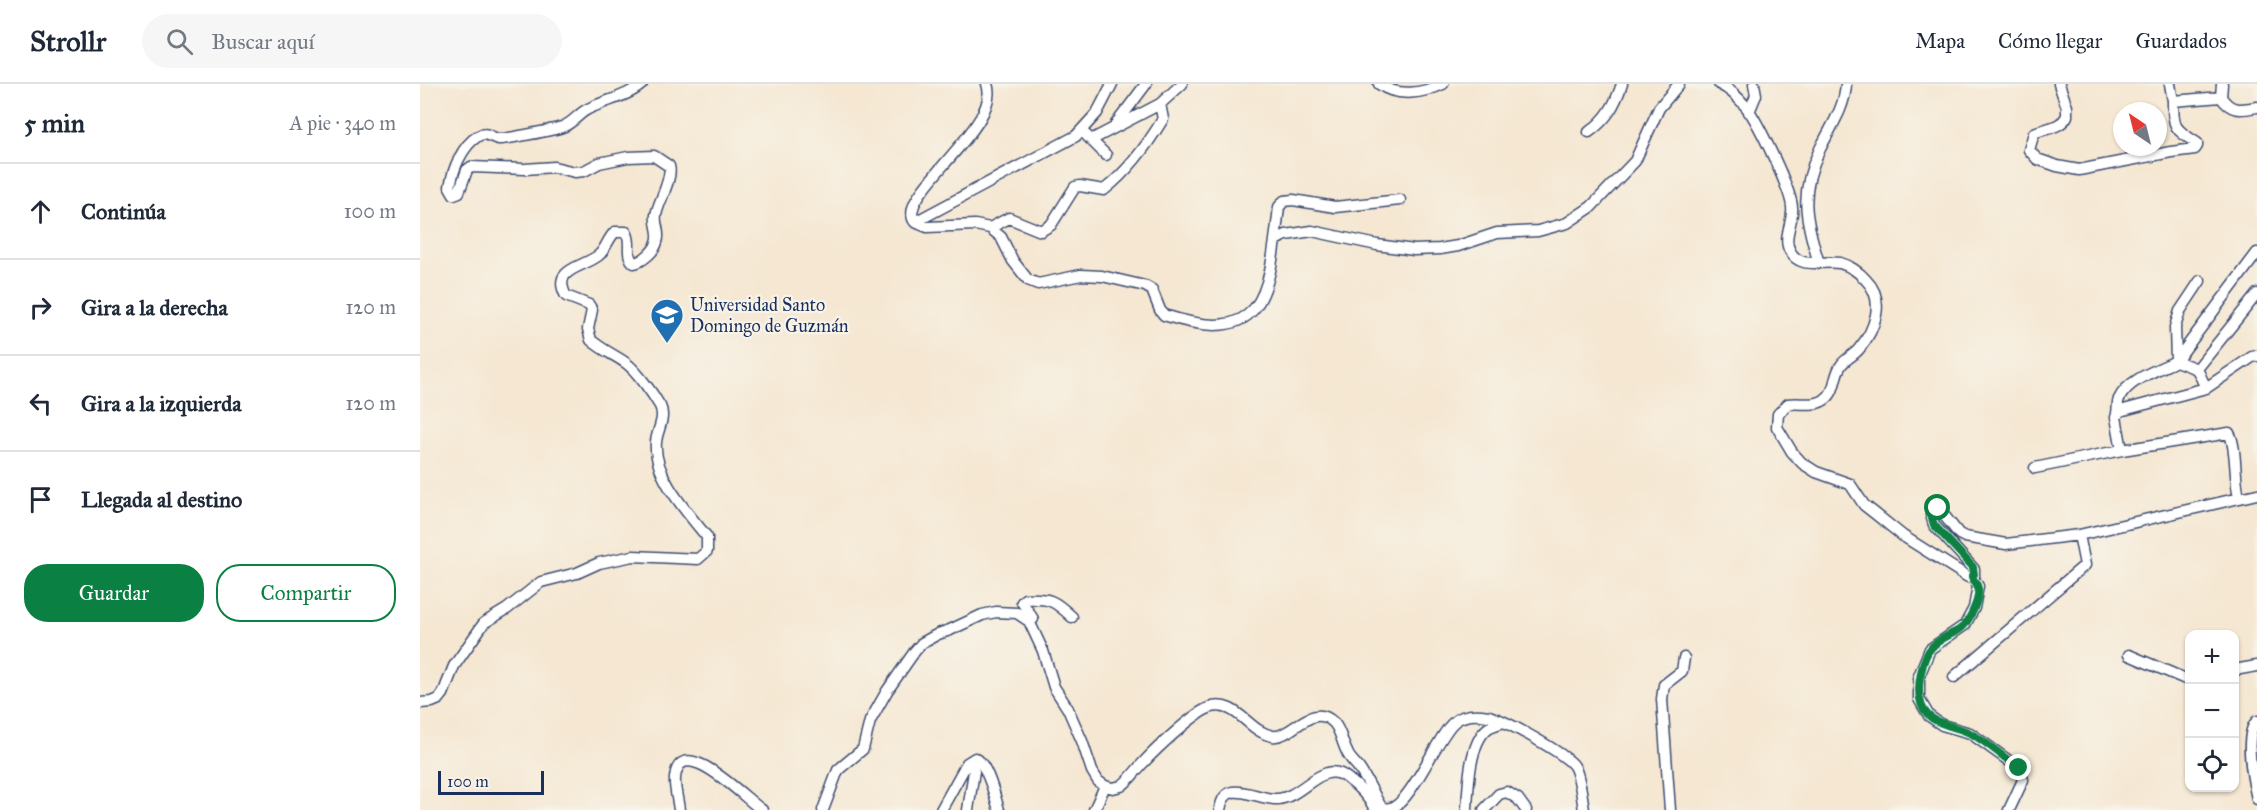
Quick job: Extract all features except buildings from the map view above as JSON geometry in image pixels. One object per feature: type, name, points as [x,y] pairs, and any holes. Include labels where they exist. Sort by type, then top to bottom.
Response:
[{"type":"street","points":[[420,703],[439,699],[454,666],[484,622],[507,609],[541,582],[577,573],[599,562],[633,556],[698,559],[707,551],[707,537],[681,506],[667,483],[657,457],[655,442],[662,411],[659,405],[634,370],[591,340],[588,328],[592,310],[589,305],[566,296],[563,290],[564,275],[600,254],[615,232],[626,232],[628,235],[628,255],[633,263],[641,261],[657,244],[655,219],[661,196],[670,179],[669,166],[654,156],[628,157],[599,163],[584,171],[554,167],[525,169],[471,167],[467,170],[459,192],[454,194],[450,187],[459,159],[466,147],[478,136],[486,134],[499,139],[563,127],[585,110],[626,94],[642,84]]},
{"type":"street","points":[[987,84],[988,104],[951,158],[914,203],[912,214],[915,222],[927,227],[975,225],[990,228],[1001,237],[1013,261],[1028,280],[1038,284],[1081,274],[1102,276],[1145,286],[1152,290],[1164,315],[1216,325],[1239,322],[1258,307],[1268,278],[1280,207],[1284,201],[1293,200],[1335,207],[1400,200]]},
{"type":"street","points":[[915,222],[1082,131],[1097,113],[1112,84]]},
{"type":"street","points":[[1112,129],[1146,84]]},
{"type":"street","points":[[1091,140],[1160,104],[1182,84]]},
{"type":"street","points":[[1379,84],[1400,93],[1430,90],[1443,84]]},
{"type":"street","points":[[1589,132],[1603,122],[1615,105],[1622,84]]},
{"type":"street","points":[[1275,240],[1293,233],[1312,231],[1377,245],[1414,250],[1440,249],[1497,233],[1538,231],[1567,223],[1591,207],[1635,161],[1659,108],[1679,84]]},
{"type":"street","points":[[1719,84],[1738,98],[1749,112],[1780,173],[1792,203],[1788,248],[1792,254],[1800,262],[1842,264],[1864,277],[1876,293],[1878,303],[1877,314],[1861,347],[1842,363],[1835,386],[1827,398],[1816,403],[1785,405],[1777,416],[1777,427],[1792,452],[1802,463],[1816,472],[1850,484],[1864,505],[1904,536],[1966,577],[1972,577]]},
{"type":"street","points":[[1749,112],[1756,95],[1754,84]]},
{"type":"street","points":[[1819,262],[1805,208],[1806,188],[1819,151],[1843,102],[1846,84]]},
{"type":"street","points":[[2059,84],[2067,107],[2067,116],[2059,125],[2044,128],[2034,134],[2029,150],[2037,159],[2079,170],[2171,152],[2195,150],[2198,147],[2197,143],[2178,132],[2173,118],[2170,84]]},
{"type":"street","points":[[2222,84],[2221,97],[2227,106],[2241,110],[2257,107]]},
{"type":"street","points":[[2173,100],[2221,97]]},
{"type":"street","points":[[990,228],[1009,218],[1041,231],[1051,225],[1075,188],[1080,186],[1104,190],[1116,181],[1159,126],[1163,119],[1160,104]]},
{"type":"street","points":[[1082,131],[1106,155]]},
{"type":"street","points":[[2122,450],[2116,417],[2118,400],[2138,380],[2176,361],[2257,253]]},
{"type":"street","points":[[2176,361],[2175,327],[2180,311],[2200,281]]},
{"type":"street","points":[[2197,369],[2257,294]]},
{"type":"street","points":[[2117,413],[2206,388],[2252,357],[2257,356]]},
{"type":"street","points":[[2176,361],[2197,369],[2206,388]]},
{"type":"street","points":[[2035,468],[2122,450],[2229,433],[2234,448],[2233,462],[2239,497]]},
{"type":"street","points":[[2009,810],[2023,780],[2023,773],[2019,768],[1970,733],[1942,725],[1929,716],[1920,699],[1919,676],[1927,653],[1935,643],[1965,625],[1974,608],[1977,586],[1972,577],[1973,567],[1934,525],[1931,515],[1934,508],[1939,509],[1959,534],[1984,542],[2006,544],[2079,535],[2257,494]]},
{"type":"street","points":[[1954,677],[2085,565],[2079,535]]},
{"type":"street","points":[[1072,617],[1056,602],[1043,598],[1022,600],[1035,622],[1054,687],[1068,709],[1092,771],[1098,781],[1105,786],[1113,788],[1121,786],[1171,736],[1205,709],[1222,706],[1231,709],[1251,726],[1271,736],[1282,735],[1297,724],[1309,719],[1320,717],[1328,719],[1336,727],[1347,753],[1364,776],[1383,810]]},
{"type":"street","points":[[823,810],[838,770],[863,748],[870,721],[887,691],[922,644],[938,634],[982,615],[1008,612],[1017,613],[1029,621],[1041,645]]},
{"type":"street","points":[[2129,654],[2185,678]]},
{"type":"street","points":[[1671,810],[1662,699],[1664,685],[1682,671],[1684,658]]},
{"type":"street","points":[[2239,669],[2257,666]]},
{"type":"street","points":[[1383,810],[1397,805],[1455,721],[1468,716],[1482,715],[1504,722],[1571,761],[1577,771],[1584,810]]},
{"type":"street","points":[[2257,721],[2252,728],[2254,766],[2251,773],[2257,799]]},
{"type":"street","points":[[1467,810],[1470,772],[1478,741],[1488,728],[1504,722]]},
{"type":"street","points":[[940,810],[967,763],[975,758],[981,761],[999,810]]},
{"type":"street","points":[[679,810],[676,774],[682,764],[693,761],[710,769],[745,799],[762,810]]},
{"type":"street","points":[[967,763],[974,771],[968,810]]},
{"type":"street","points":[[1220,810],[1225,797],[1235,791],[1263,798],[1283,799],[1303,789],[1323,774],[1334,771],[1355,783],[1383,810]]},
{"type":"street","points":[[1094,810],[1105,786]]},
{"type":"street","points":[[1484,810],[1499,794],[1507,792],[1518,799],[1526,810]]},
{"type":"place","name":"Universidad Santo Domingo de Guzmán","points":[[667,344]]},
{"type":"route","points":[[1938,508],[1932,510],[1932,521],[1973,567],[1974,576],[1972,577],[1977,590],[1974,608],[1965,625],[1935,643],[1927,653],[1926,662],[1919,676],[1920,699],[1929,716],[1942,725],[1970,733],[2019,768]]}]
